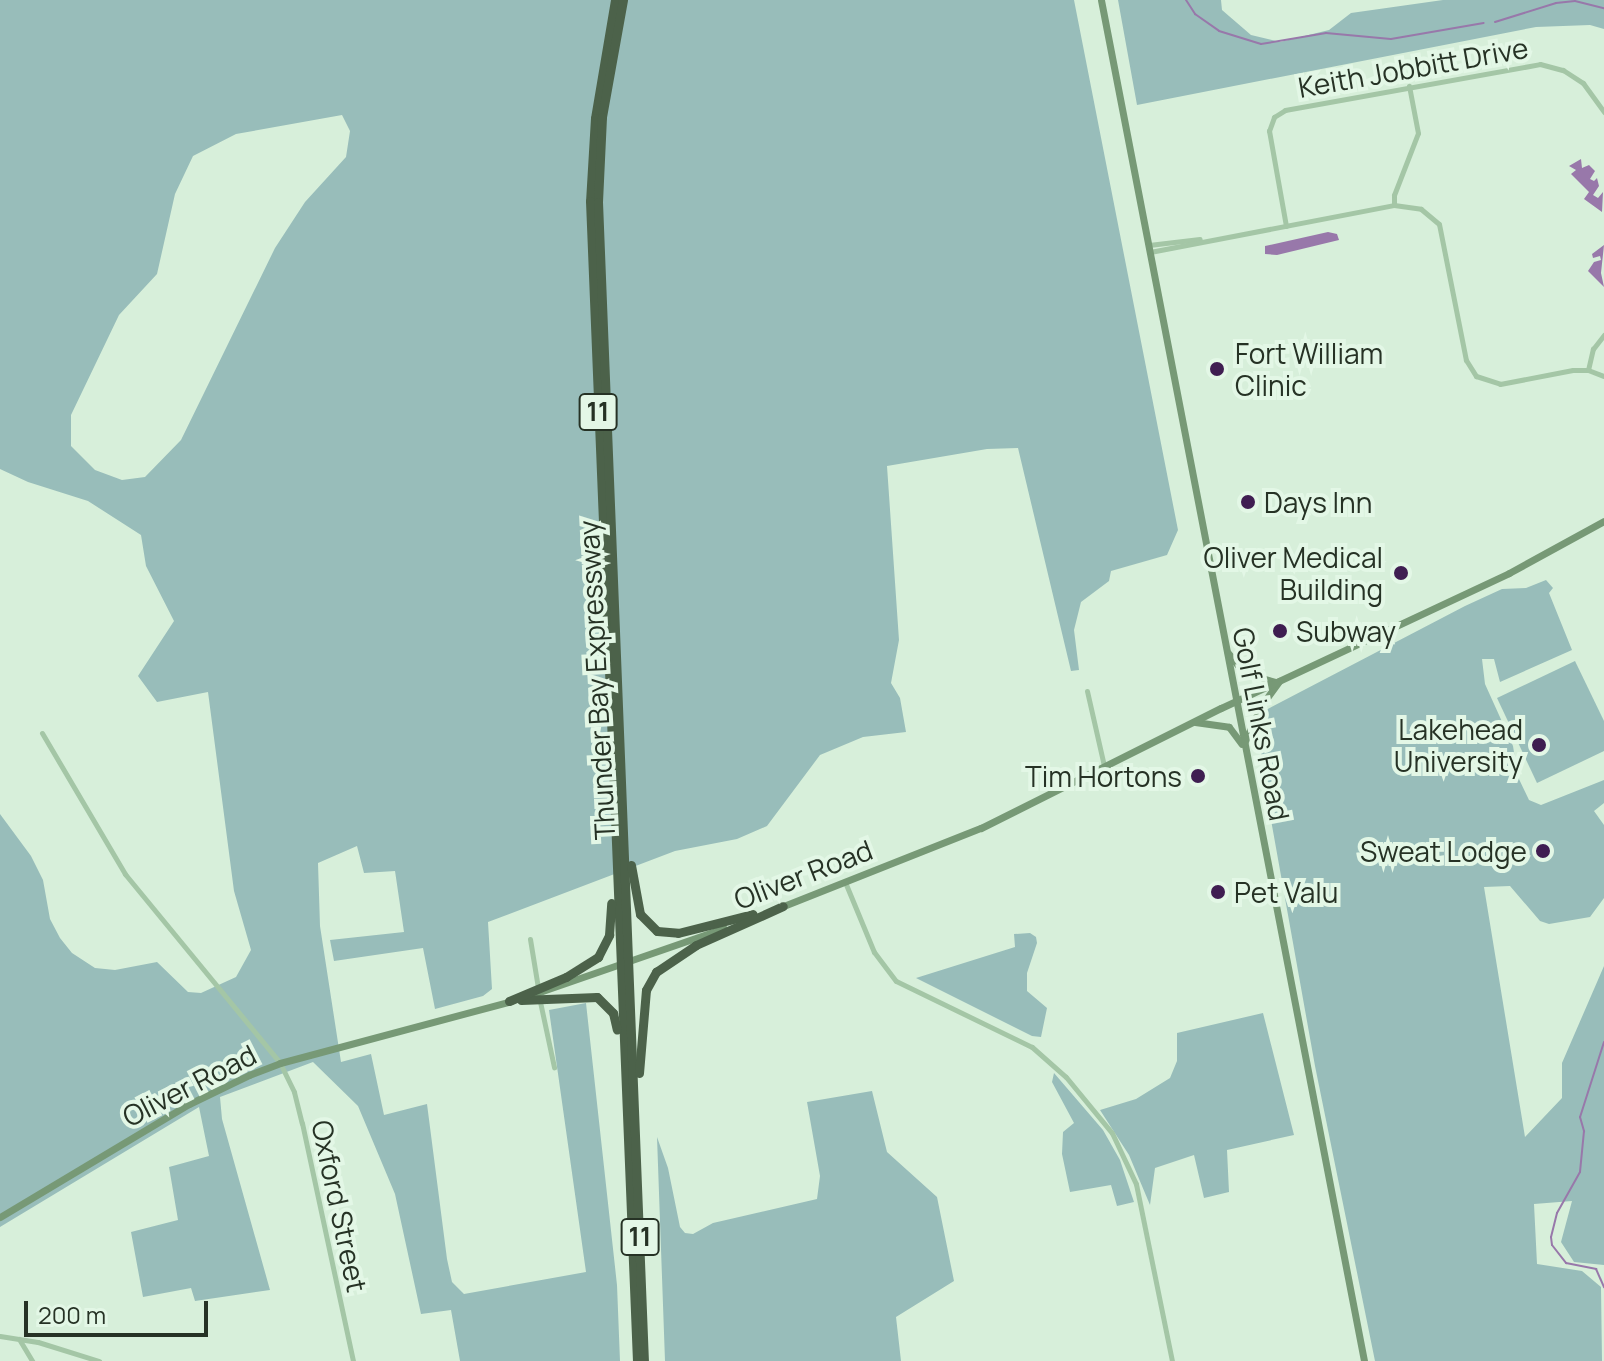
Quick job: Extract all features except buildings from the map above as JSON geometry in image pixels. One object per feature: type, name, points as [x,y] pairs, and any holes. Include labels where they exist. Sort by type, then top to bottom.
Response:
[{"type":"highway","name":"Thunder Bay Expressway","points":[[615,0],[595,118],[590,201],[637,1361]]},
{"type":"highway","name":"Thunder Bay Expressway","points":[[623,0],[602,117],[598,202],[644,1361]]},
{"type":"highway","points":[[624,820],[637,901],[650,927],[678,933],[783,906]]},
{"type":"highway","points":[[509,1001],[539,993],[587,966],[603,950],[609,935],[613,827]]},
{"type":"highway","points":[[636,1113],[644,1002],[656,972],[696,945],[783,906]]},
{"type":"highway","points":[[539,993],[597,997],[609,1006],[616,1022],[625,1120]]},
{"type":"main road","name":"Golf Links Road","points":[[1101,0],[1364,1361]]},
{"type":"main road","name":"Oliver Road","points":[[539,993],[783,906],[981,828],[1235,701],[1509,573],[1604,521]]},
{"type":"main road","points":[[1193,722],[1229,727],[1243,745],[1261,706],[1278,681],[1244,673],[1224,648]]},
{"type":"main road","name":"Oliver Road","points":[[0,1217],[189,1104],[280,1063],[509,1001]]},
{"type":"street","name":"Keith Jobbitt Drive","points":[[1286,226],[1269,131],[1274,117],[1285,110],[1540,64],[1563,70],[1583,83],[1604,112]]},
{"type":"street","points":[[1394,205],[1394,195],[1418,133],[1409,86]]},
{"type":"street","points":[[1149,249],[1394,205],[1421,209],[1439,224],[1466,360],[1476,376],[1500,384],[1588,370],[1604,376]]},
{"type":"street","points":[[1588,370],[1593,349],[1604,335]]},
{"type":"street","points":[[1087,691],[1105,767]]},
{"type":"street","name":"Oxford Street","points":[[42,733],[125,874],[280,1063],[294,1092],[302,1123],[353,1361]]},
{"type":"street","points":[[845,882],[874,952],[896,981],[1032,1047],[1066,1077],[1112,1133],[1136,1184],[1172,1361]]},
{"type":"street","points":[[530,939],[554,1067]]},
{"type":"street","points":[[0,1336],[99,1361]]},
{"type":"street","points":[[19,1339],[32,1361]]},
{"type":"shaded area","points":[[0,0],[1074,0],[1178,530],[1167,555],[1111,571],[1109,581],[1081,602],[1074,630],[1079,670],[1071,671],[1018,448],[987,449],[887,466],[899,640],[891,683],[900,698],[906,732],[863,737],[820,755],[767,826],[737,839],[675,851],[488,922],[492,989],[483,996],[435,1009],[423,948],[334,961],[330,940],[404,932],[395,871],[364,873],[357,846],[318,863],[320,926],[341,1062],[371,1054],[384,1115],[427,1104],[447,1259],[452,1282],[464,1294],[586,1272],[549,1010],[586,1003],[617,1285],[620,1361],[460,1361],[451,1310],[421,1314],[395,1194],[358,1106],[313,1062],[220,1097],[222,1119],[270,1290],[195,1301],[191,1288],[143,1297],[131,1232],[178,1220],[169,1167],[209,1156],[199,1107],[0,1227],[0,814],[31,856],[43,880],[50,919],[60,938],[72,953],[95,968],[115,970],[157,962],[188,992],[201,993],[236,977],[251,950],[234,891],[208,692],[157,702],[138,676],[174,621],[146,566],[141,535],[88,501],[28,482],[0,469]],"holes":[[[342,115],[350,131],[346,157],[305,202],[275,248],[181,440],[145,477],[122,480],[95,470],[71,446],[71,415],[119,315],[157,274],[175,194],[193,156],[236,134]]]},
{"type":"shaded area","points":[[1118,0],[1221,0],[1222,10],[1251,35],[1280,42],[1329,30],[1351,13],[1443,0],[1604,0],[1604,29],[1590,25],[1536,27],[1137,105]]},
{"type":"shaded area","points":[[1581,159],[1582,168],[1589,165],[1595,171],[1590,179],[1594,181],[1597,178],[1599,186],[1593,195],[1598,198],[1603,192],[1602,212],[1584,199],[1589,192],[1571,174],[1576,170],[1569,166]]},
{"type":"shaded area","points":[[1328,232],[1337,234],[1339,240],[1277,255],[1265,254],[1265,246]]},
{"type":"shaded area","points":[[1604,245],[1601,273],[1604,287],[1588,271],[1594,262],[1601,260],[1600,256],[1593,258],[1592,254]]},
{"type":"shaded area","points":[[1546,580],[1553,588],[1549,593],[1572,650],[1500,682],[1494,659],[1482,659],[1485,684],[1513,746],[1518,777],[1529,800],[1541,805],[1604,780],[1604,803],[1594,811],[1604,825],[1604,898],[1590,917],[1549,924],[1540,921],[1510,886],[1484,887],[1525,1137],[1562,1098],[1562,1063],[1604,966],[1604,1265],[1574,1262],[1561,1242],[1572,1201],[1534,1204],[1537,1264],[1582,1271],[1601,1287],[1602,1361],[1375,1361],[1315,1066],[1263,775],[1264,711],[1465,606],[1502,589],[1526,588]]},
{"type":"shaded area","points":[[1575,661],[1604,721],[1604,751],[1537,783],[1497,698]]},
{"type":"shaded area","points":[[1030,933],[1036,937],[1037,943],[1027,973],[1027,991],[1047,1008],[1041,1037],[1032,1036],[916,978],[1015,947],[1014,934]]},
{"type":"shaded area","points":[[1263,1013],[1294,1135],[1227,1150],[1229,1192],[1204,1198],[1194,1155],[1155,1168],[1150,1205],[1129,1155],[1100,1110],[1136,1099],[1170,1078],[1177,1061],[1177,1033]]},
{"type":"shaded area","points":[[1054,1073],[1103,1130],[1120,1160],[1134,1202],[1117,1206],[1111,1185],[1070,1192],[1062,1154],[1063,1132],[1074,1123],[1052,1082]]},
{"type":"shaded area","points":[[872,1091],[887,1152],[937,1197],[954,1281],[896,1317],[901,1361],[665,1361],[657,1137],[668,1168],[680,1227],[685,1233],[693,1234],[713,1223],[817,1199],[820,1176],[807,1102]]},
{"type":"waterway","points":[[1186,0],[1195,14],[1219,31],[1261,44],[1326,33],[1391,39],[1484,23]]},
{"type":"waterway","points":[[1495,22],[1556,3],[1575,1],[1604,8]]},
{"type":"waterway","points":[[1604,1042],[1580,1117],[1584,1131],[1580,1172],[1557,1213],[1551,1237],[1552,1245],[1566,1263],[1596,1269],[1604,1287]]},
{"type":"place","name":"Fort William Clinic","points":[[1217,369]]},
{"type":"place","name":"Days Inn","points":[[1248,502]]},
{"type":"place","name":"Oliver Medical Building","points":[[1401,573]]},
{"type":"place","name":"Subway","points":[[1280,631]]},
{"type":"place","name":"Lakehead University","points":[[1539,745]]},
{"type":"place","name":"Tim Hortons","points":[[1198,776]]},
{"type":"place","name":"Sweat Lodge","points":[[1543,851]]},
{"type":"place","name":"Pet Valu","points":[[1218,892]]}]
